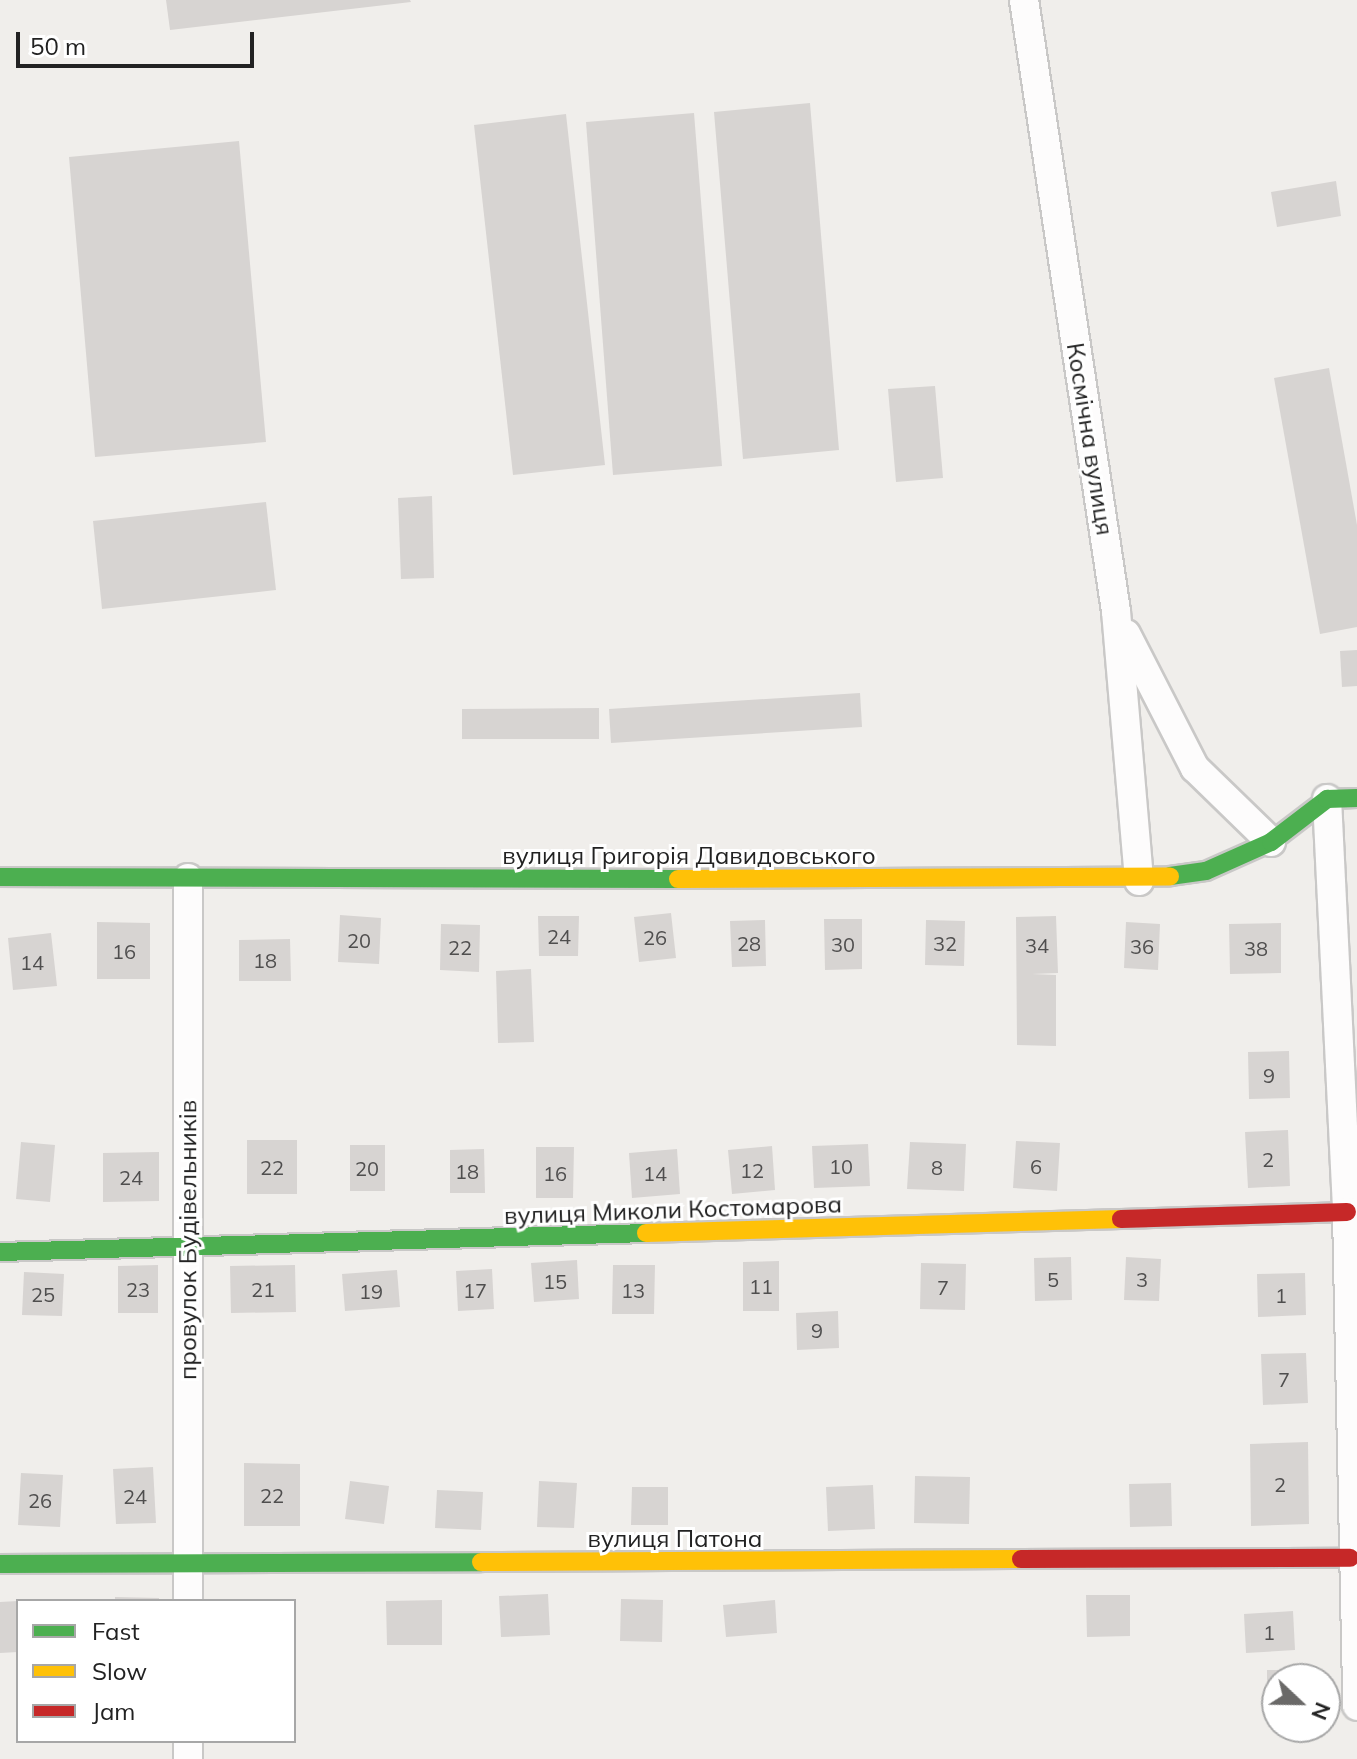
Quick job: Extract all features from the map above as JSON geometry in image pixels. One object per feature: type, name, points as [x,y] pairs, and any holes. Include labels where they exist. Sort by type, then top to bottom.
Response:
[{"type":"street","name":"Космічна вулиця","points":[[1024,0],[1116,611],[1139,881]]},
{"type":"street","points":[[1116,611],[1195,768],[1271,842]]},
{"type":"street","points":[[1357,798],[1327,799],[1347,1212],[1350,1558],[1357,1706]]},
{"type":"street","name":"вулиця Григорія Давидовського","points":[[0,877],[1139,881],[1206,871],[1271,842],[1327,799]]},
{"type":"street","name":"провулок Будівельників","points":[[188,878],[188,1599]]},
{"type":"street","name":"вулиця Миколи Костомарова","points":[[0,1252],[188,1249],[1347,1212]]},
{"type":"street","name":"вулиця Патона","points":[[0,1564],[188,1566],[1350,1558]]},
{"type":"building","points":[[166,0],[410,0],[411,2],[170,30]]},
{"type":"building","points":[[810,103],[839,450],[743,459],[714,112]]},
{"type":"building","points":[[694,113],[722,466],[613,475],[586,122]]},
{"type":"building","points":[[566,114],[605,465],[513,475],[474,125]]},
{"type":"building","points":[[239,141],[266,442],[95,457],[69,157]]},
{"type":"building","points":[[1336,181],[1341,216],[1277,227],[1271,192]]},
{"type":"building","points":[[1329,368],[1357,525],[1357,627],[1320,634],[1274,378]]},
{"type":"building","points":[[935,386],[943,478],[896,482],[888,389]]},
{"type":"building","points":[[432,496],[434,578],[401,579],[398,498]]},
{"type":"building","points":[[266,502],[276,590],[102,609],[93,521]]},
{"type":"building","points":[[1357,650],[1357,686],[1342,687],[1340,651]]},
{"type":"building","points":[[860,693],[862,727],[611,743],[609,709]]},
{"type":"building","points":[[599,708],[599,739],[462,739],[462,709]]},
{"type":"building","points":[[671,913],[676,958],[639,962],[634,917]]},
{"type":"building","points":[[340,915],[381,918],[379,964],[338,962]]},
{"type":"building","points":[[538,916],[579,916],[578,956],[539,956]]},
{"type":"building","points":[[1056,916],[1058,973],[1032,974],[1056,975],[1056,1046],[1017,1045],[1016,917]]},
{"type":"building","points":[[824,919],[862,919],[862,969],[825,970]]},
{"type":"building","points":[[765,920],[766,966],[732,967],[730,921]]},
{"type":"building","points":[[926,920],[965,921],[964,966],[925,965]]},
{"type":"building","points":[[97,922],[150,923],[150,979],[97,979]]},
{"type":"building","points":[[1126,922],[1160,924],[1158,970],[1124,968]]},
{"type":"building","points":[[1281,923],[1281,973],[1230,974],[1229,924]]},
{"type":"building","points":[[441,924],[480,925],[479,972],[440,970]]},
{"type":"building","points":[[51,933],[57,986],[13,990],[8,938]]},
{"type":"building","points":[[290,939],[291,981],[239,981],[239,940]]},
{"type":"building","points":[[531,969],[534,1042],[498,1043],[496,971]]},
{"type":"building","points":[[1289,1051],[1290,1098],[1249,1099],[1248,1052]]},
{"type":"building","points":[[1288,1130],[1290,1186],[1248,1188],[1245,1132]]},
{"type":"building","points":[[247,1140],[297,1140],[297,1194],[247,1194]]},
{"type":"building","points":[[1016,1141],[1060,1143],[1057,1191],[1013,1188]]},
{"type":"building","points":[[21,1142],[55,1145],[50,1202],[16,1199]]},
{"type":"building","points":[[910,1142],[966,1144],[964,1191],[907,1189]]},
{"type":"building","points":[[868,1144],[870,1186],[814,1188],[812,1146]]},
{"type":"building","points":[[350,1145],[385,1145],[385,1191],[350,1191]]},
{"type":"building","points":[[772,1146],[775,1190],[732,1194],[728,1150]]},
{"type":"building","points":[[536,1147],[574,1147],[573,1198],[536,1198]]},
{"type":"building","points":[[484,1149],[485,1193],[450,1193],[450,1150]]},
{"type":"building","points":[[677,1149],[680,1194],[632,1198],[629,1153]]},
{"type":"building","points":[[159,1152],[159,1201],[103,1202],[103,1153]]},
{"type":"building","points":[[1071,1257],[1072,1300],[1035,1301],[1034,1258]]},
{"type":"building","points":[[1126,1257],[1161,1259],[1159,1301],[1124,1300]]},
{"type":"building","points":[[577,1260],[579,1299],[534,1302],[531,1263]]},
{"type":"building","points":[[779,1261],[779,1311],[743,1311],[743,1262]]},
{"type":"building","points":[[921,1263],[966,1264],[965,1310],[920,1309]]},
{"type":"building","points":[[158,1265],[158,1313],[118,1313],[118,1266]]},
{"type":"building","points":[[295,1265],[296,1312],[231,1313],[230,1266]]},
{"type":"building","points":[[613,1265],[655,1265],[654,1314],[612,1314]]},
{"type":"building","points":[[492,1269],[494,1309],[458,1311],[456,1271]]},
{"type":"building","points":[[397,1270],[400,1307],[345,1311],[342,1274]]},
{"type":"building","points":[[24,1272],[64,1274],[62,1316],[22,1315]]},
{"type":"building","points":[[1305,1273],[1306,1315],[1258,1317],[1257,1274]]},
{"type":"building","points":[[838,1311],[839,1348],[797,1350],[796,1313]]},
{"type":"building","points":[[1306,1353],[1308,1403],[1263,1405],[1261,1354]]},
{"type":"building","points":[[1308,1442],[1309,1524],[1251,1526],[1250,1444]]},
{"type":"building","points":[[244,1463],[300,1464],[300,1526],[244,1526]]},
{"type":"building","points":[[153,1467],[156,1523],[116,1524],[113,1469]]},
{"type":"building","points":[[21,1473],[63,1475],[60,1527],[18,1525]]},
{"type":"building","points":[[915,1476],[970,1477],[969,1524],[914,1523]]},
{"type":"building","points":[[350,1481],[389,1486],[384,1524],[345,1519]]},
{"type":"building","points":[[539,1481],[577,1483],[574,1528],[537,1527]]},
{"type":"building","points":[[1171,1483],[1172,1526],[1130,1527],[1129,1484]]},
{"type":"building","points":[[873,1485],[875,1529],[828,1531],[826,1487]]},
{"type":"building","points":[[632,1487],[668,1487],[668,1525],[631,1525]]},
{"type":"building","points":[[437,1490],[483,1492],[481,1530],[435,1528]]},
{"type":"building","points":[[548,1594],[550,1635],[501,1637],[499,1596]]},
{"type":"building","points":[[1086,1595],[1130,1595],[1130,1636],[1087,1637]]},
{"type":"building","points":[[115,1597],[159,1598],[159,1599]]},
{"type":"building","points":[[621,1599],[663,1600],[662,1642],[620,1641]]},
{"type":"building","points":[[442,1600],[442,1645],[387,1645],[386,1601]]},
{"type":"building","points":[[775,1600],[777,1633],[726,1637],[723,1605]]},
{"type":"building","points":[[16,1601],[16,1652],[0,1653],[0,1602]]},
{"type":"building","points":[[1293,1611],[1295,1650],[1246,1653],[1244,1614]]},
{"type":"traffic: fast","points":[[1170,876],[1206,871],[1271,842],[1327,799],[1357,798]]},
{"type":"traffic: fast","points":[[0,877],[678,879]]},
{"type":"traffic: fast","points":[[0,1252],[646,1233]]},
{"type":"traffic: fast","points":[[0,1564],[481,1562]]},
{"type":"traffic: slow","points":[[678,879],[1170,876]]},
{"type":"traffic: slow","points":[[646,1233],[1121,1219]]},
{"type":"traffic: slow","points":[[481,1562],[1021,1559]]},
{"type":"traffic: jam","points":[[1121,1219],[1347,1212]]},
{"type":"traffic: jam","points":[[1021,1559],[1350,1558]]}]
